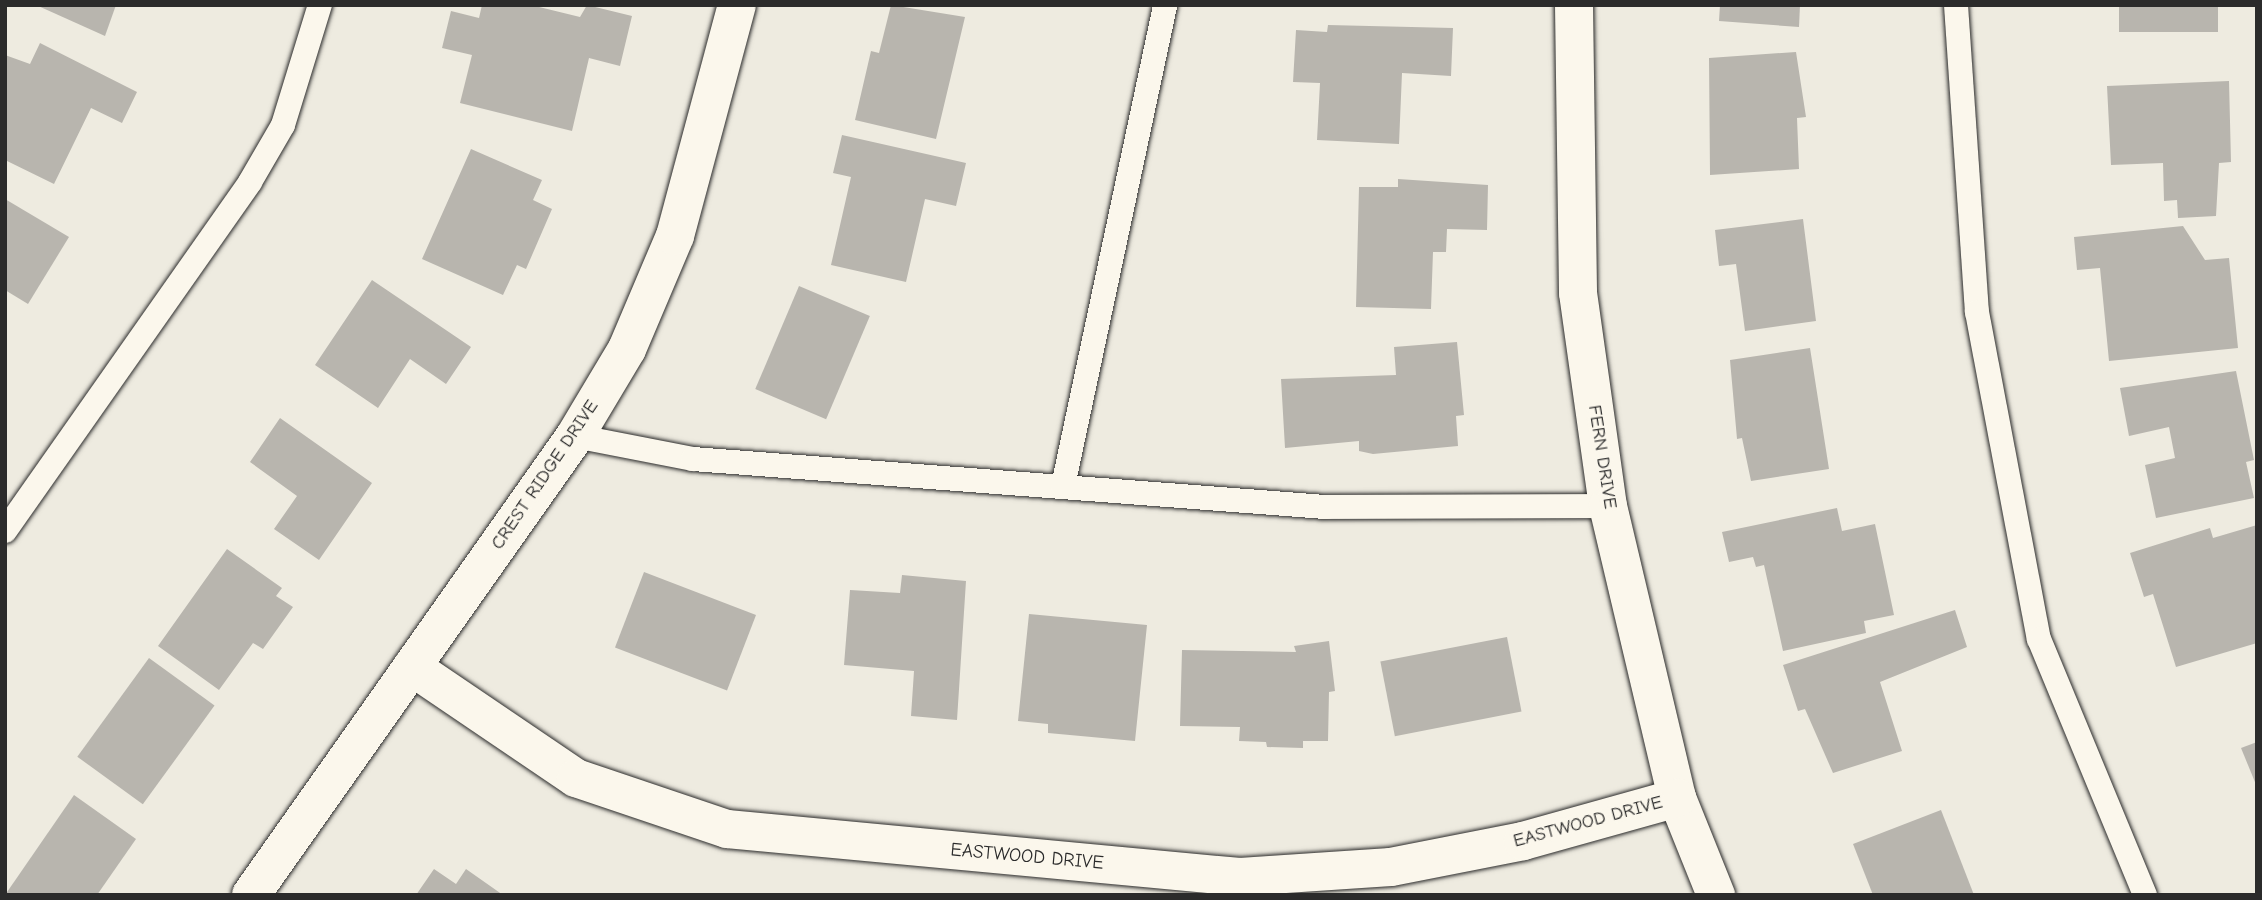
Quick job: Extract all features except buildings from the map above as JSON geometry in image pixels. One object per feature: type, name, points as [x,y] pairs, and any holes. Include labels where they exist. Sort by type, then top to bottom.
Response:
[{"type":"street","name":"CREST RIDGE DRIVE","points":[[251,895],[575,436],[627,349],[675,236],[737,5]]},
{"type":"street","name":"FERN DRIVE","points":[[1574,5],[1578,293],[1608,506],[1677,798],[1716,895]]},
{"type":"street","name":"EASTWOOD DRIVE","points":[[412,667],[576,778],[727,829],[1241,877],[1391,867],[1523,841],[1677,798]]},
{"type":"lane","points":[[5,531],[250,182],[283,125],[320,5]]},
{"type":"lane","points":[[1063,486],[1165,5]]},
{"type":"lane","points":[[1956,5],[1977,312],[2039,639],[2145,895]]},
{"type":"lane","points":[[575,436],[694,459],[1326,507],[1608,506]]}]
